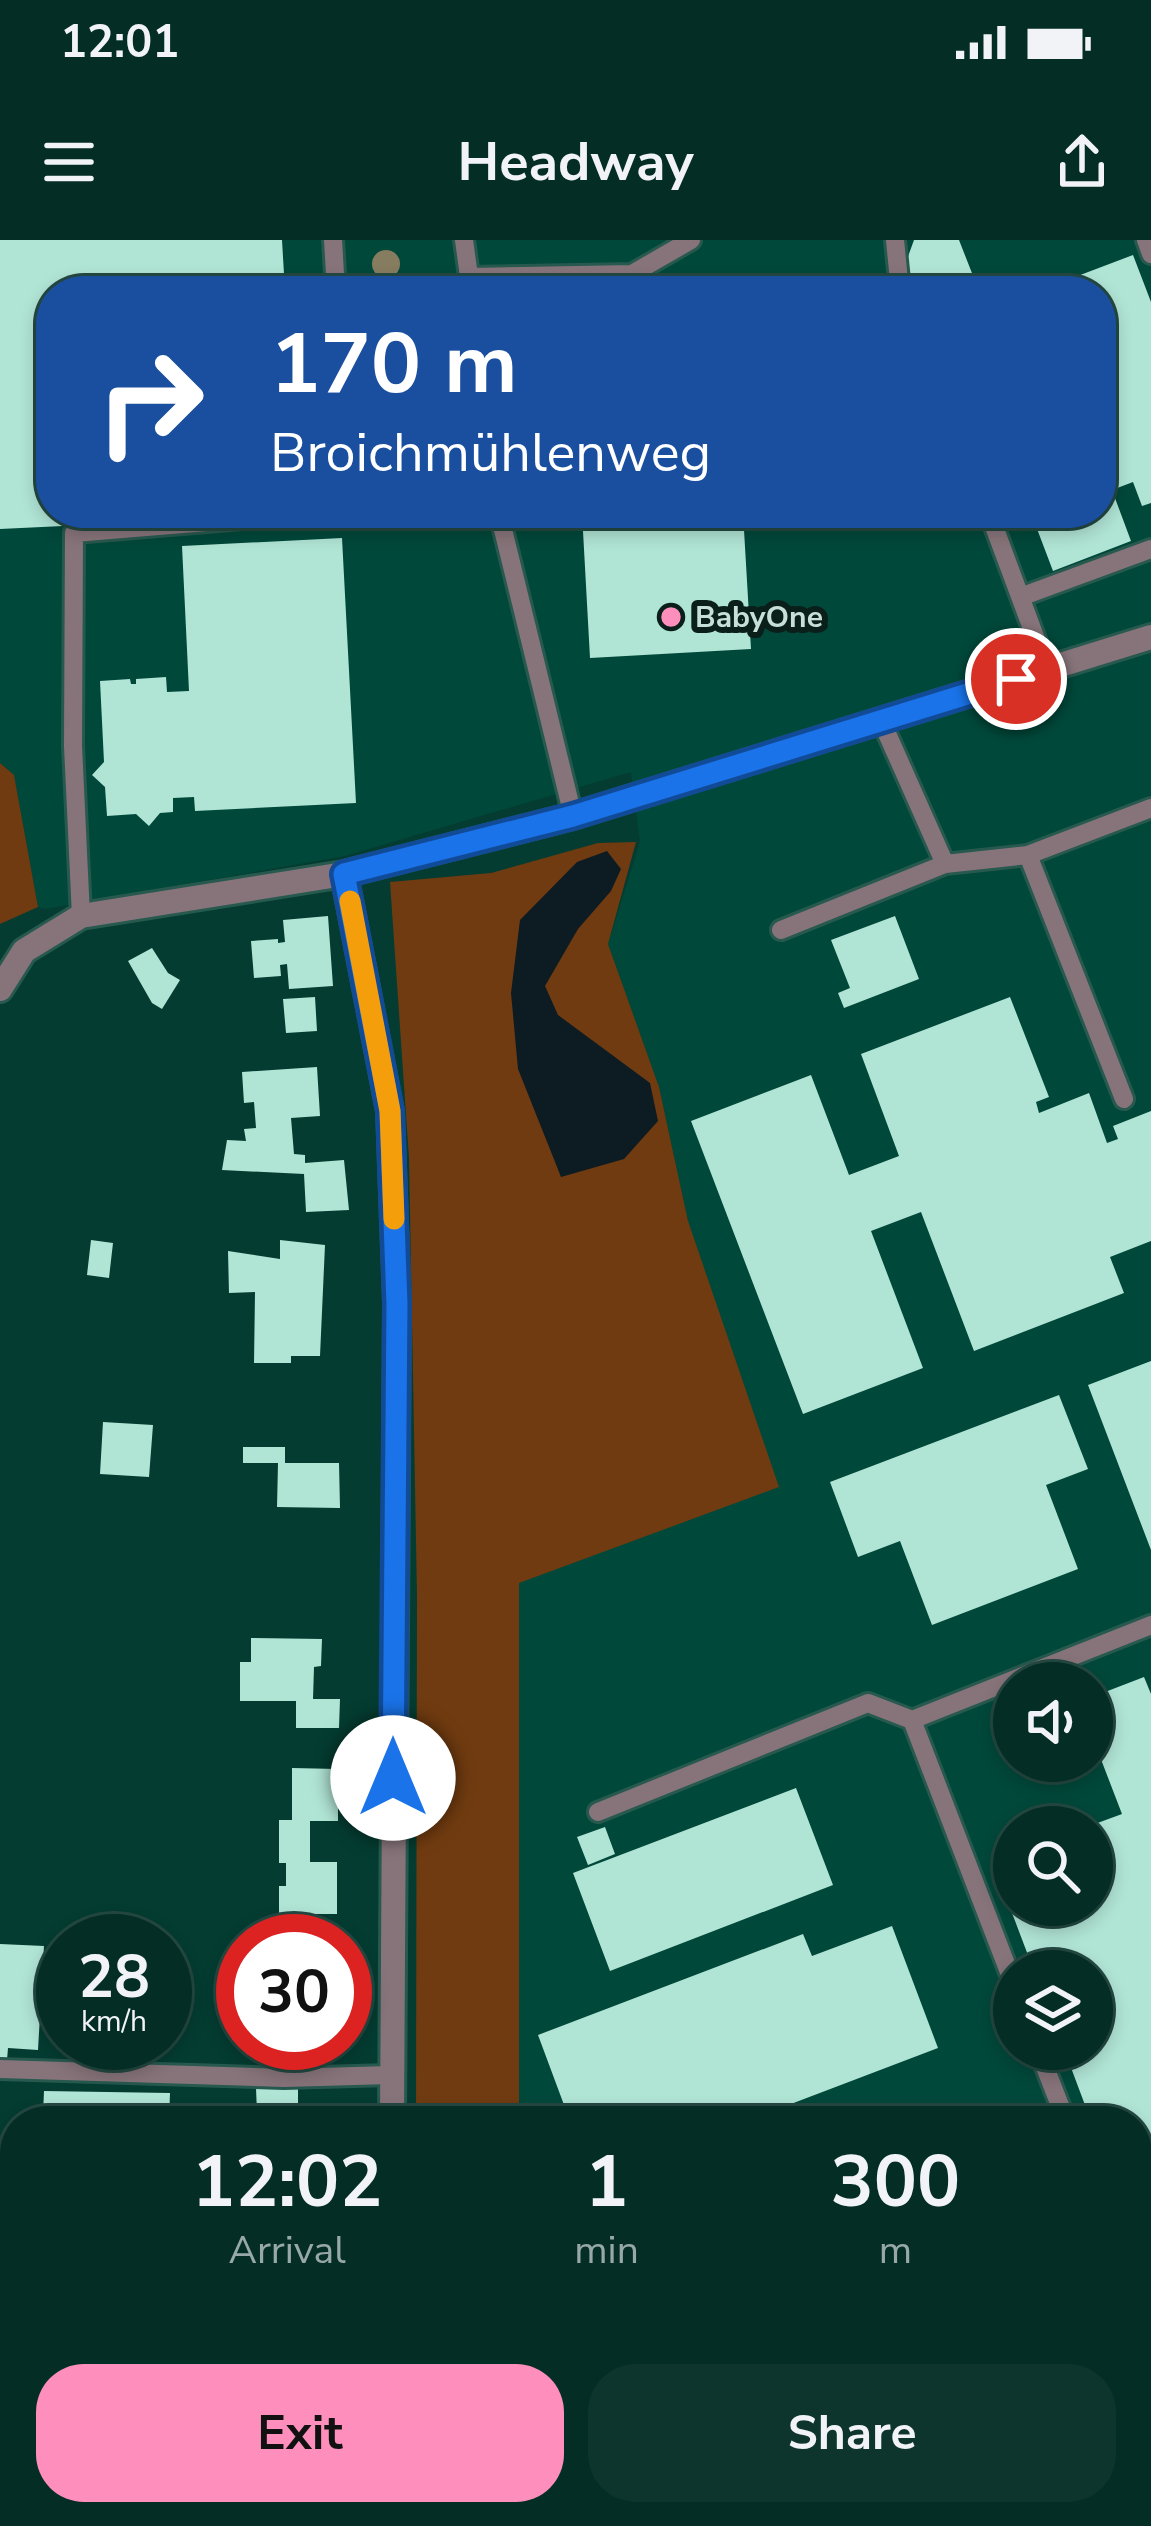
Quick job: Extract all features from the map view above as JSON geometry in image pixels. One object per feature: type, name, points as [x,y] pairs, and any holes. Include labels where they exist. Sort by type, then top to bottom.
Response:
[{"type":"street","points":[[0,989],[24,951],[81,916],[344,874],[573,816],[1151,638]]},
{"type":"street","points":[[344,874],[390,1111],[397,1304],[391,2106]]},
{"type":"lane","points":[[333,240],[335,276]]},
{"type":"lane","points":[[464,240],[468,276]]},
{"type":"lane","points":[[599,276],[632,274],[691,240]]},
{"type":"lane","points":[[895,240],[899,276]]},
{"type":"lane","points":[[1146,240],[1151,254]]},
{"type":"lane","points":[[81,916],[74,746],[74,533],[134,528]]},
{"type":"lane","points":[[504,528],[573,816]]},
{"type":"lane","points":[[995,528],[1047,669]]},
{"type":"lane","points":[[1022,596],[1151,549]]},
{"type":"lane","points":[[881,720],[945,864]]},
{"type":"lane","points":[[782,930],[945,864],[1028,855],[1151,808]]},
{"type":"lane","points":[[1028,855],[1124,1099]]},
{"type":"lane","points":[[598,1811],[868,1702],[912,1720],[1151,1625]]},
{"type":"lane","points":[[912,1720],[1001,1950]]},
{"type":"lane","points":[[0,2069],[284,2078],[390,2075]]},
{"type":"lane","points":[[1046,2070],[1060,2106]]},
{"type":"shaded area","points":[[0,240],[1151,240],[1151,2106],[519,2106],[519,1582],[688,1221],[659,1087],[608,944],[640,842],[631,772],[345,856],[38,907],[14,776],[0,763]]},
{"type":"shaded area","points":[[0,763],[14,775],[38,907],[0,924]]},
{"type":"shaded area","points":[[636,842],[608,944],[659,1087],[688,1221],[779,1487],[519,1583],[519,2106],[416,2106],[417,1596],[409,1158],[390,882],[491,873],[598,843]]},
{"type":"water","points":[[607,851],[621,869],[611,891],[578,929],[545,986],[558,1015],[650,1083],[658,1121],[624,1159],[561,1177],[518,1069],[511,993],[520,920],[577,862]]},
{"type":"building","points":[[0,240],[282,240],[284,276],[36,276],[36,527],[0,529]]},
{"type":"building","points":[[914,240],[959,240],[973,276],[910,276],[906,262]]},
{"type":"building","points":[[1133,255],[1151,302],[1151,503],[1142,506],[1133,482],[1116,488],[1116,276],[1078,276]]},
{"type":"building","points":[[1116,501],[1131,541],[1053,571],[1037,528],[1116,528]]},
{"type":"building","points":[[583,528],[744,528],[751,649],[590,658]]},
{"type":"building","points":[[342,538],[356,803],[195,811],[194,797],[173,798],[173,812],[160,813],[149,826],[136,814],[107,816],[105,787],[92,775],[104,762],[100,681],[130,679],[136,684],[136,679],[166,677],[167,692],[189,691],[182,546]]},
{"type":"building","points":[[328,916],[333,986],[289,989],[287,964],[280,965],[281,976],[254,978],[251,941],[285,942],[283,920]]},
{"type":"building","points":[[895,916],[919,979],[844,1008],[838,993],[850,988],[831,940]]},
{"type":"building","points":[[152,948],[168,973],[180,980],[162,1009],[152,1003],[128,961]]},
{"type":"building","points":[[315,997],[317,1031],[286,1033],[283,999]]},
{"type":"building","points":[[1010,997],[1049,1097],[1036,1102],[1039,1113],[1089,1093],[1107,1143],[1118,1139],[1113,1126],[1151,1111],[1151,1241],[1110,1257],[1124,1293],[974,1351],[921,1212],[871,1231],[923,1368],[803,1414],[691,1121],[811,1075],[849,1175],[899,1156],[861,1054]]},
{"type":"building","points":[[317,1067],[320,1116],[291,1118],[294,1154],[305,1155],[305,1163],[344,1160],[349,1210],[306,1212],[304,1174],[222,1170],[227,1140],[246,1141],[244,1129],[256,1128],[254,1102],[244,1103],[242,1072]]},
{"type":"building","points":[[91,1240],[113,1243],[109,1278],[87,1275]]},
{"type":"building","points":[[280,1240],[325,1245],[320,1356],[291,1356],[291,1363],[254,1363],[255,1292],[229,1293],[228,1251],[280,1259]]},
{"type":"building","points":[[1151,1361],[1151,1550],[1088,1385]]},
{"type":"building","points":[[1059,1395],[1088,1469],[1046,1485],[1078,1569],[932,1625],[900,1541],[858,1557],[830,1482]]},
{"type":"building","points":[[103,1422],[153,1425],[149,1477],[100,1474]]},
{"type":"building","points":[[243,1447],[285,1447],[285,1463],[339,1463],[340,1508],[277,1507],[278,1463],[243,1463]]},
{"type":"building","points":[[251,1638],[322,1639],[321,1666],[314,1667],[313,1699],[340,1699],[339,1728],[296,1728],[296,1701],[240,1701],[240,1662],[251,1662]]},
{"type":"building","points":[[1144,1677],[1151,1694],[1151,2106],[1085,2106],[1072,2070],[1113,2070],[1113,1950],[1026,1950],[1017,1926],[1113,1926],[1113,1817],[1122,1814],[1110,1782],[1113,1689]]},
{"type":"building","points":[[292,1768],[338,1769],[338,1821],[310,1821],[310,1862],[337,1862],[337,1914],[279,1914],[279,1886],[286,1886],[286,1863],[279,1863],[279,1820],[292,1820]]},
{"type":"building","points":[[796,1788],[833,1885],[610,1971],[573,1873]]},
{"type":"building","points":[[605,1827],[615,1854],[588,1865],[577,1837]]},
{"type":"building","points":[[892,1926],[938,2048],[785,2106],[564,2106],[538,2035],[803,1934],[812,1956]]},
{"type":"building","points":[[0,1944],[36,1946],[36,2050],[8,2048],[7,2060],[0,2060]]},
{"type":"building","points":[[256,2088],[298,2089],[298,2103],[305,2104],[305,2106],[257,2106]]},
{"type":"building","points":[[44,2091],[170,2093],[170,2106],[43,2106]]},
{"type":"slow traffic","points":[[350,901],[390,1111],[394,1219]]},
{"type":"place","name":"BabyOne","points":[[671,617]]},
{"type":"route","points":[[393,1778],[397,1304],[390,1111],[344,874],[573,816],[1016,679]]}]
